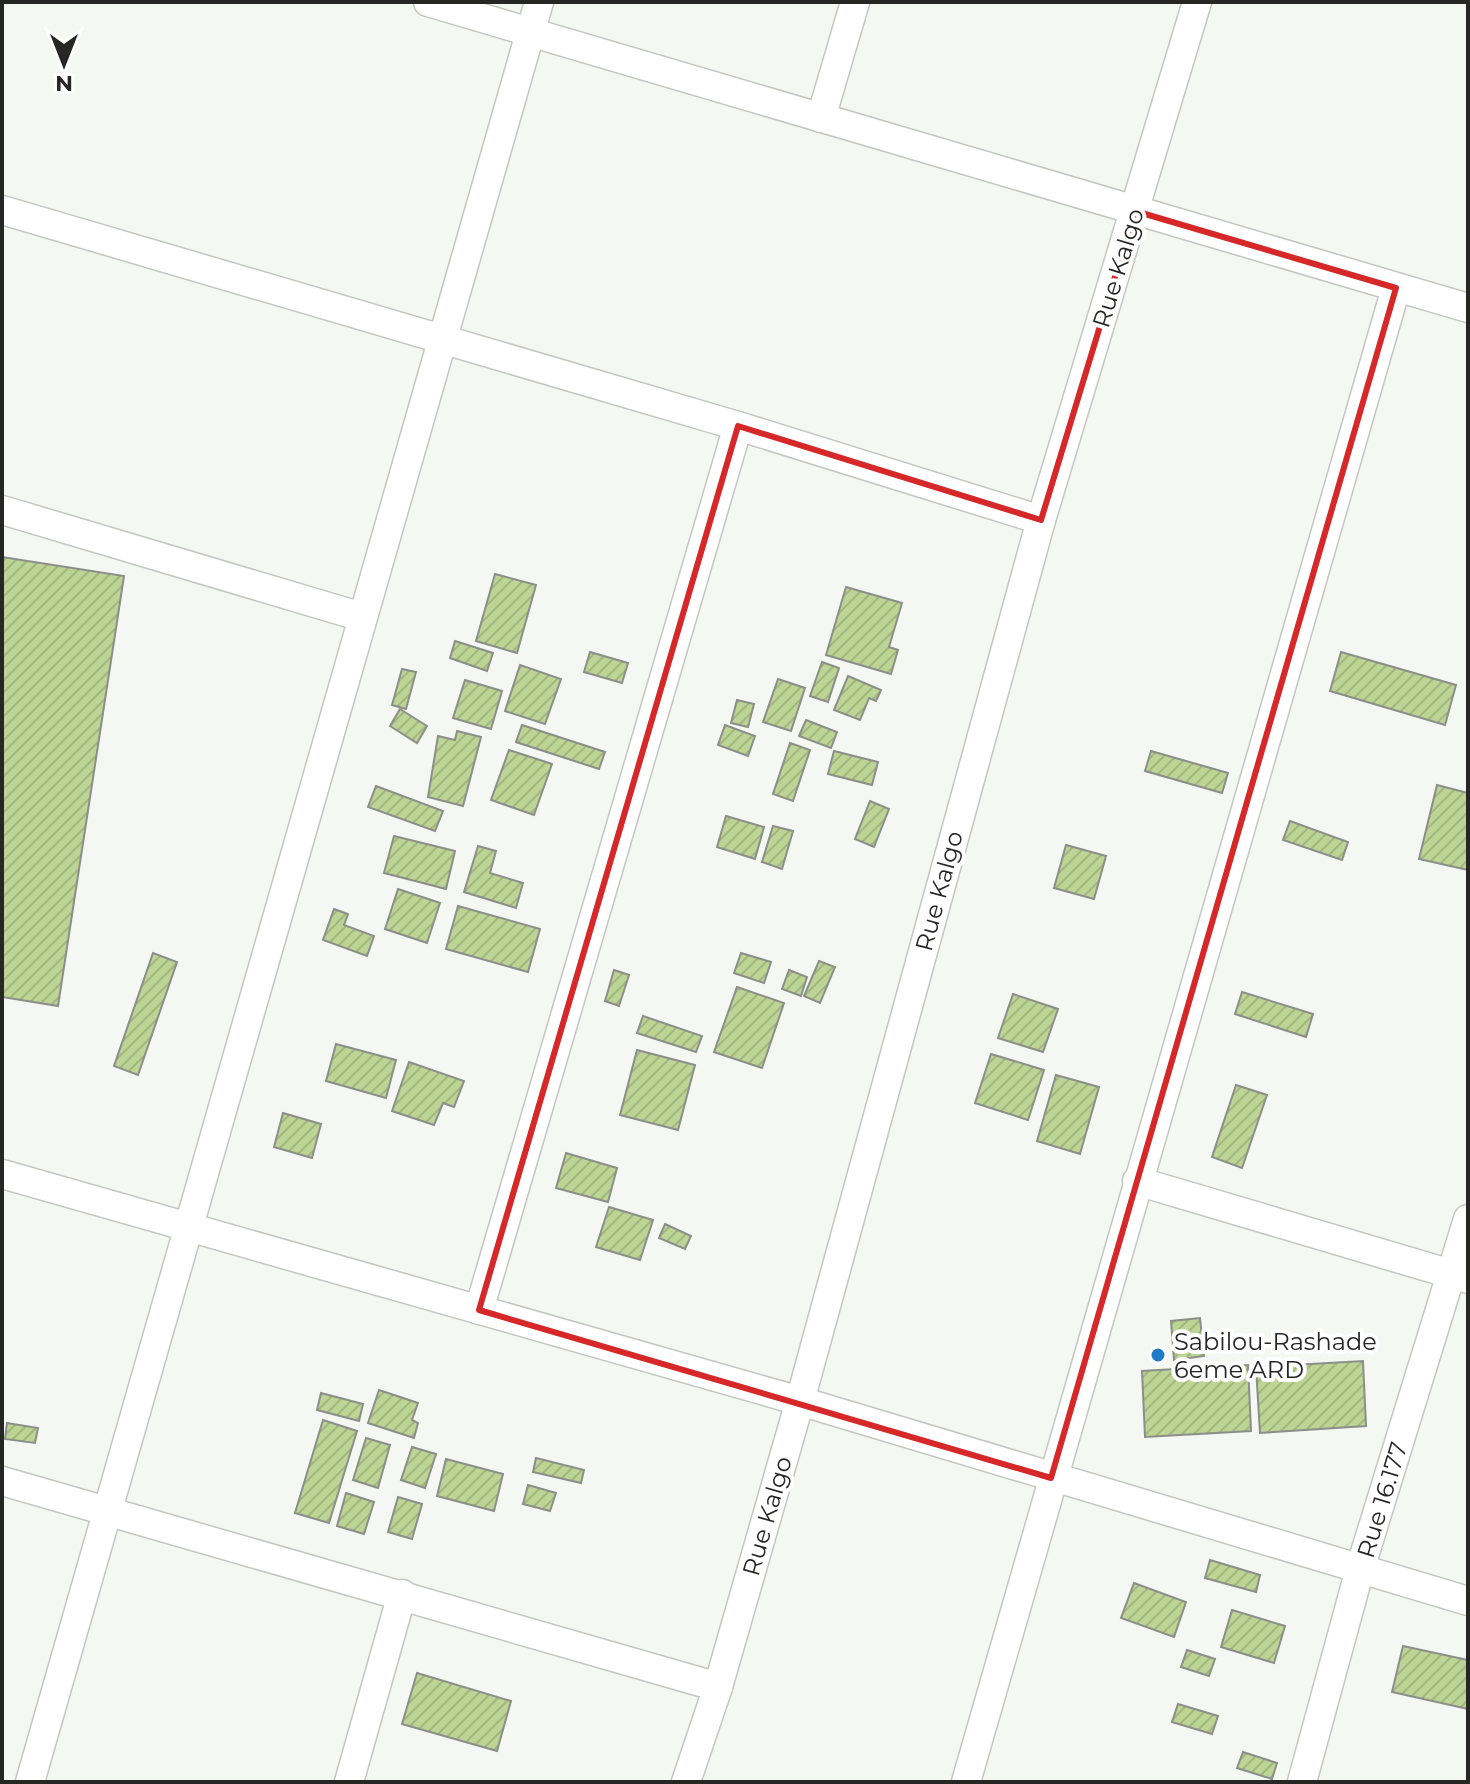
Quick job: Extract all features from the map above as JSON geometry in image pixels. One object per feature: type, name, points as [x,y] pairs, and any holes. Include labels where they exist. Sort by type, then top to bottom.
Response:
[{"type":"street","points":[[428,2],[1468,308]]},
{"type":"street","points":[[30,1782],[187,1224],[539,2]]},
{"type":"street","points":[[821,118],[855,2]]},
{"type":"street","name":"Rue Kalgo","points":[[686,1782],[718,1687],[800,1401],[1041,520],[1197,2]]},
{"type":"street","points":[[2,210],[738,426],[1041,520]]},
{"type":"street","points":[[966,1782],[1396,288]]},
{"type":"street","points":[[479,1310],[738,426]]},
{"type":"street","points":[[2,510],[362,617]]},
{"type":"street","points":[[2,1174],[187,1224],[800,1401],[1468,1601]]},
{"type":"street","points":[[1137,1181],[1460,1276]]},
{"type":"street","name":"Rue 16.177","points":[[1302,1782],[1360,1569],[1460,1276],[1468,1219]]},
{"type":"street","points":[[2,1481],[106,1508],[718,1687]]},
{"type":"street","points":[[349,1782],[402,1594]]},
{"type":"highlighted area","points":[[1135,211],[1396,288],[1051,1478],[479,1310],[738,426],[1041,520]]},
{"type":"building","points":[[2,557],[124,576],[58,1006],[2,997]]},
{"type":"building","points":[[495,574],[536,585],[517,653],[476,641]]},
{"type":"building","points":[[846,587],[902,603],[889,647],[898,650],[891,674],[826,655]]},
{"type":"building","points":[[455,641],[493,653],[487,671],[450,658]]},
{"type":"building","points":[[590,652],[628,663],[622,683],[584,672]]},
{"type":"building","points":[[1341,652],[1456,685],[1445,725],[1330,691]]},
{"type":"building","points":[[822,662],[839,668],[828,702],[810,696]]},
{"type":"building","points":[[520,665],[561,679],[545,724],[505,711]]},
{"type":"building","points":[[402,669],[416,672],[406,709],[392,705]]},
{"type":"building","points":[[848,676],[881,690],[876,701],[869,698],[860,720],[834,710]]},
{"type":"building","points":[[778,679],[805,688],[791,731],[763,722]]},
{"type":"building","points":[[465,680],[502,691],[491,729],[453,718]]},
{"type":"building","points":[[737,700],[754,704],[748,727],[731,723]]},
{"type":"building","points":[[400,709],[427,726],[417,743],[390,726]]},
{"type":"building","points":[[806,720],[837,732],[831,748],[799,736]]},
{"type":"building","points":[[522,725],[605,752],[599,769],[516,742]]},
{"type":"building","points":[[725,725],[755,736],[748,756],[718,745]]},
{"type":"building","points":[[457,731],[481,737],[463,806],[428,797],[438,736],[455,740]]},
{"type":"building","points":[[790,743],[810,750],[793,801],[773,794]]},
{"type":"building","points":[[509,750],[552,764],[534,815],[491,800]]},
{"type":"building","points":[[834,751],[878,762],[872,785],[828,774]]},
{"type":"building","points":[[1151,751],[1228,773],[1222,793],[1145,771]]},
{"type":"building","points":[[1437,785],[1468,793],[1468,870],[1419,859]]},
{"type":"building","points":[[376,786],[443,811],[435,831],[368,807]]},
{"type":"building","points":[[870,801],[889,809],[874,847],[855,839]]},
{"type":"building","points":[[726,816],[764,827],[755,859],[717,847]]},
{"type":"building","points":[[1290,821],[1348,842],[1342,860],[1283,840]]},
{"type":"building","points":[[773,826],[793,831],[782,869],[762,862]]},
{"type":"building","points":[[394,836],[455,851],[446,889],[384,873]]},
{"type":"building","points":[[1066,845],[1106,856],[1094,899],[1054,888]]},
{"type":"building","points":[[478,846],[496,851],[490,873],[523,883],[516,908],[464,892]]},
{"type":"building","points":[[398,889],[440,903],[427,943],[385,929]]},
{"type":"building","points":[[458,906],[540,929],[528,972],[446,949]]},
{"type":"building","points":[[334,909],[348,914],[344,925],[374,936],[367,956],[323,940]]},
{"type":"building","points":[[153,953],[177,962],[138,1075],[114,1066]]},
{"type":"building","points":[[741,953],[771,962],[764,983],[734,973]]},
{"type":"building","points":[[819,961],[835,967],[820,1003],[804,996]]},
{"type":"building","points":[[614,970],[629,975],[619,1006],[605,1001]]},
{"type":"building","points":[[789,970],[807,977],[801,996],[782,989]]},
{"type":"building","points":[[737,987],[784,1003],[762,1068],[714,1052]]},
{"type":"building","points":[[1242,992],[1313,1014],[1306,1037],[1235,1014]]},
{"type":"building","points":[[1013,994],[1058,1009],[1043,1052],[998,1038]]},
{"type":"building","points":[[643,1016],[702,1036],[696,1052],[637,1033]]},
{"type":"building","points":[[336,1044],[396,1060],[386,1098],[326,1081]]},
{"type":"building","points":[[637,1050],[695,1065],[678,1130],[620,1115]]},
{"type":"building","points":[[991,1054],[1044,1070],[1028,1120],[975,1103]]},
{"type":"building","points":[[409,1062],[464,1081],[454,1107],[443,1103],[434,1125],[392,1111]]},
{"type":"building","points":[[1056,1075],[1099,1087],[1080,1154],[1037,1141]]},
{"type":"building","points":[[1236,1085],[1267,1095],[1242,1168],[1212,1157]]},
{"type":"building","points":[[283,1113],[321,1124],[312,1158],[274,1147]]},
{"type":"building","points":[[566,1153],[617,1168],[608,1202],[556,1188]]},
{"type":"building","points":[[609,1207],[653,1220],[640,1260],[596,1247]]},
{"type":"building","points":[[665,1224],[691,1236],[685,1249],[659,1238]]},
{"type":"building","points":[[1200,1318],[1204,1356],[1174,1360],[1171,1321]]},
{"type":"building","points":[[1363,1361],[1366,1426],[1260,1433],[1256,1367]]},
{"type":"building","points":[[1248,1365],[1251,1431],[1145,1437],[1142,1371]]},
{"type":"building","points":[[379,1390],[418,1403],[412,1420],[418,1423],[414,1438],[368,1423]]},
{"type":"building","points":[[321,1393],[363,1404],[359,1421],[317,1410]]},
{"type":"building","points":[[323,1420],[357,1431],[329,1523],[295,1513]]},
{"type":"building","points":[[7,1423],[38,1428],[35,1443],[5,1439]]},
{"type":"building","points":[[366,1438],[390,1445],[378,1488],[353,1480]]},
{"type":"building","points":[[412,1447],[436,1454],[425,1488],[401,1480]]},
{"type":"building","points":[[536,1458],[584,1470],[581,1483],[533,1472]]},
{"type":"building","points":[[446,1459],[503,1474],[494,1511],[437,1496]]},
{"type":"building","points":[[528,1485],[556,1493],[550,1511],[523,1504]]},
{"type":"building","points":[[346,1493],[374,1502],[364,1534],[337,1526]]},
{"type":"building","points":[[398,1497],[422,1504],[412,1539],[388,1532]]},
{"type":"building","points":[[1210,1560],[1260,1575],[1256,1592],[1205,1578]]},
{"type":"building","points":[[1134,1583],[1186,1602],[1174,1637],[1121,1618]]},
{"type":"building","points":[[1232,1610],[1285,1626],[1274,1663],[1221,1647]]},
{"type":"building","points":[[1403,1646],[1468,1660],[1468,1709],[1392,1692]]},
{"type":"building","points":[[1187,1650],[1215,1659],[1209,1676],[1181,1667]]},
{"type":"building","points":[[417,1673],[511,1701],[497,1751],[402,1724]]},
{"type":"building","points":[[1178,1704],[1218,1716],[1212,1734],[1172,1722]]},
{"type":"building","points":[[1243,1752],[1277,1763],[1272,1779],[1237,1768]]},
{"type":"place","name":"Sabilou-Rashade 6eme ARD","points":[[1158,1355]]}]
